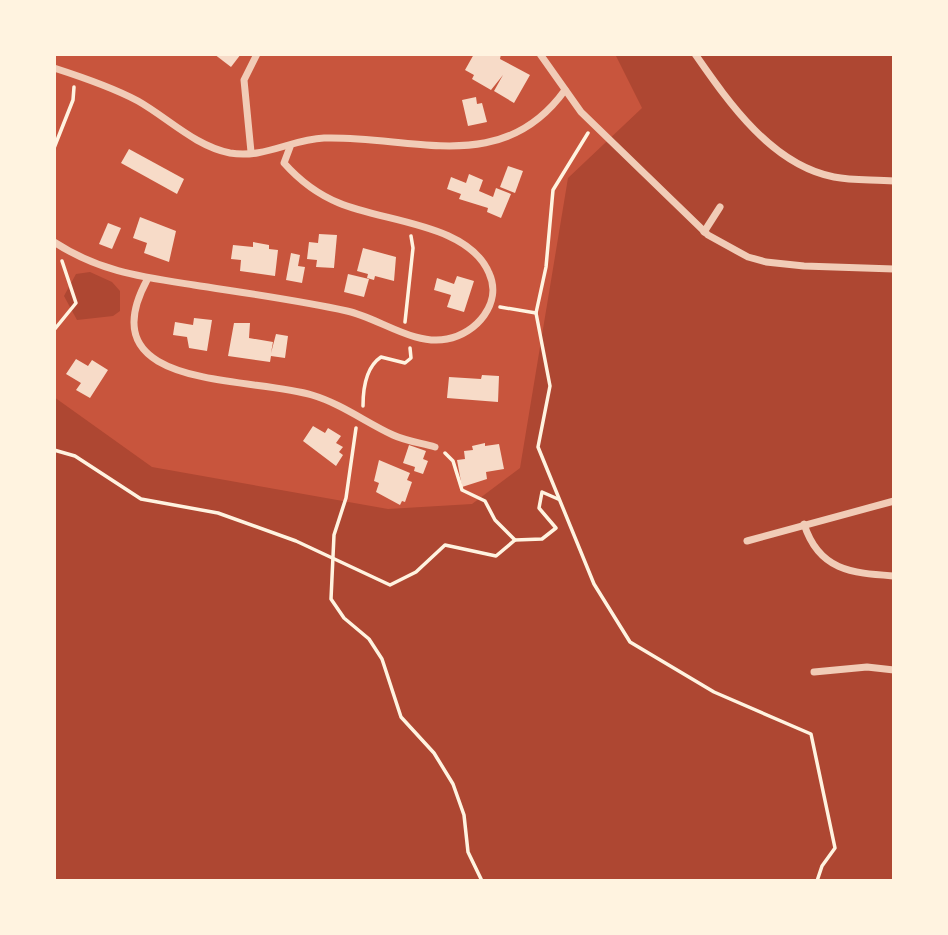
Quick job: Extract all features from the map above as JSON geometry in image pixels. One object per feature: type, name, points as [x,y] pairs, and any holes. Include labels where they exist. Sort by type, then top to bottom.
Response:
[{"type":"street","points":[[251,152],[244,80],[257,54]]},
{"type":"street","points":[[540,54],[582,112],[705,232],[748,257],[766,261],[804,266],[894,269]]},
{"type":"street","points":[[695,54],[757,131],[791,161],[834,177],[894,181]]},
{"type":"street","points":[[54,68],[137,101],[189,136],[230,153],[290,147],[323,138],[459,147],[483,144],[522,130],[546,113],[565,90]]},
{"type":"street","points":[[55,243],[83,261],[147,280],[347,311],[423,341],[447,340],[471,331],[486,314],[492,295],[491,275],[481,259],[455,240],[410,223],[341,204],[309,188],[284,163],[290,147]]},
{"type":"street","points":[[705,232],[720,207]]},
{"type":"street","points":[[147,280],[134,313],[135,331],[148,356],[162,366],[181,373],[295,390],[330,401],[394,436],[435,447]]},
{"type":"street","points":[[747,541],[894,501]]},
{"type":"street","points":[[804,524],[819,553],[832,564],[864,575],[894,576]]},
{"type":"street","points":[[814,672],[867,667],[894,670]]},
{"type":"path","points":[[54,148],[73,100],[74,75]]},
{"type":"path","points":[[582,112],[588,133],[554,190],[546,267],[536,313],[550,386],[538,447],[594,584],[630,642],[714,692],[811,734],[835,848],[822,866],[817,881]]},
{"type":"path","points":[[410,223],[413,248],[404,332],[411,358],[405,363],[381,356],[376,359],[365,384],[346,498],[334,535],[331,599],[334,607],[369,639],[382,659],[401,717],[434,753],[453,785],[464,815],[468,852],[482,881]]},
{"type":"path","points":[[54,330],[76,303],[55,243]]},
{"type":"path","points":[[489,305],[536,313]]},
{"type":"path","points":[[435,447],[453,461],[462,490],[485,501],[495,520],[515,540]]},
{"type":"path","points":[[54,450],[75,456],[141,499],[218,513],[333,556],[390,585],[416,572],[445,545],[496,556],[515,540],[542,539],[556,528],[540,508],[542,492],[560,499]]},
{"type":"shaded area","points":[[615,54],[894,54],[894,881],[54,881],[54,397],[152,467],[388,509],[472,504],[520,468],[568,178],[642,108]]},
{"type":"shaded area","points":[[90,272],[112,282],[120,291],[120,311],[113,316],[77,320],[64,296],[76,274]]},
{"type":"building","points":[[214,54],[241,54],[231,67]]},
{"type":"building","points":[[474,54],[501,54],[500,59],[530,75],[514,103],[494,91],[503,75],[491,90],[472,79],[474,75],[465,70]]},
{"type":"building","points":[[476,97],[477,104],[482,103],[487,122],[468,126],[462,100]]},
{"type":"building","points":[[129,149],[184,179],[177,194],[121,163]]},
{"type":"building","points":[[508,166],[523,171],[515,193],[500,187]]},
{"type":"building","points":[[469,174],[483,180],[479,191],[493,197],[496,188],[511,194],[501,218],[487,212],[488,208],[459,199],[461,194],[447,189],[451,177],[466,183]]},
{"type":"building","points":[[140,217],[176,231],[169,262],[144,253],[147,243],[133,238]]},
{"type":"building","points":[[108,223],[121,228],[112,249],[99,244]]},
{"type":"building","points":[[319,234],[337,235],[334,268],[316,267],[317,260],[307,259],[309,242],[318,243]]},
{"type":"building","points":[[253,242],[278,250],[275,276],[240,271],[241,260],[231,259],[233,245],[253,247]]},
{"type":"building","points":[[363,248],[396,257],[394,281],[375,276],[374,280],[367,278],[368,274],[357,271]]},
{"type":"building","points":[[291,253],[300,255],[298,266],[305,267],[302,283],[286,280]]},
{"type":"building","points":[[348,274],[369,279],[364,297],[344,292]]},
{"type":"building","points":[[457,276],[474,281],[464,312],[447,307],[451,295],[434,290],[437,278],[454,284]]},
{"type":"building","points":[[194,318],[212,320],[207,351],[189,348],[187,337],[173,335],[175,322],[193,325]]},
{"type":"building","points":[[234,323],[250,323],[249,338],[273,342],[271,353],[276,334],[288,336],[285,358],[271,356],[270,362],[228,356]]},
{"type":"building","points":[[76,359],[88,366],[92,360],[108,370],[90,398],[76,390],[81,383],[66,374]]},
{"type":"building","points":[[482,375],[499,376],[498,402],[447,398],[449,377],[481,379]]},
{"type":"building","points":[[313,426],[325,433],[328,428],[341,436],[336,443],[343,447],[339,452],[343,455],[336,466],[303,441]]},
{"type":"building","points":[[485,443],[485,446],[499,444],[504,469],[486,472],[487,479],[462,487],[457,460],[465,459],[464,451],[473,450],[472,446]]},
{"type":"building","points":[[409,445],[426,451],[423,459],[428,461],[423,474],[414,471],[415,467],[403,463]]},
{"type":"building","points":[[379,460],[410,473],[407,480],[412,482],[405,502],[402,501],[400,505],[376,492],[379,483],[374,481]]}]
